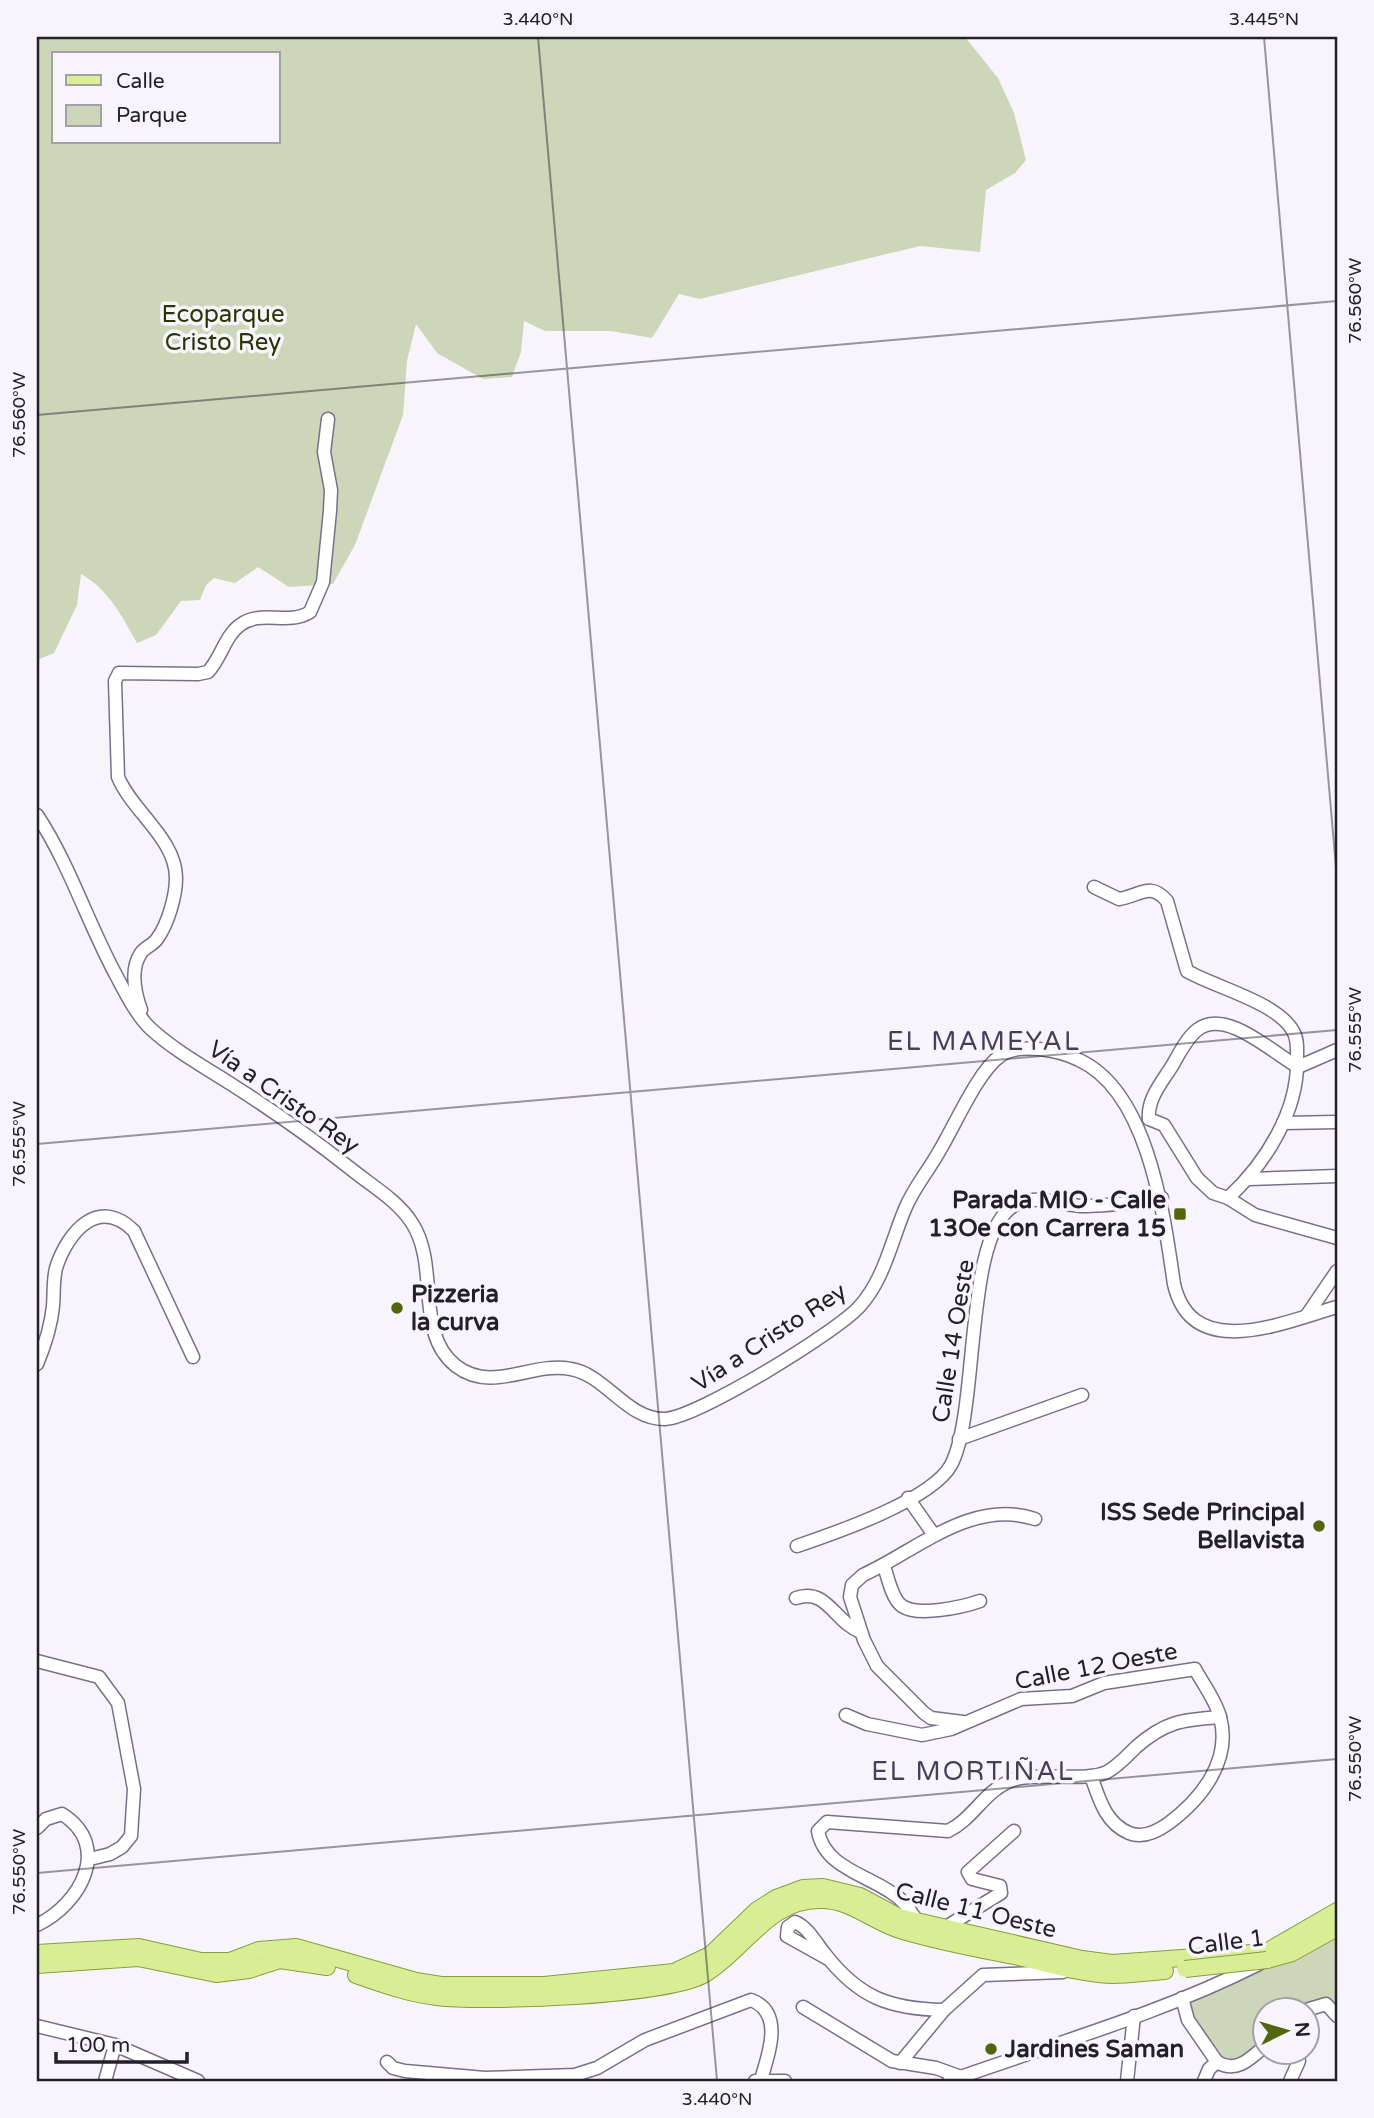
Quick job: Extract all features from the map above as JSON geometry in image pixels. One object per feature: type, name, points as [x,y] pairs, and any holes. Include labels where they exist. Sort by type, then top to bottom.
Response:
[{"type":"main road","name":"Calle 11 Oeste","points":[[415,1987],[544,1985],[674,1972],[710,1955],[757,1910],[776,1898],[803,1888],[841,1889],[860,1895],[882,1910],[918,1922],[1112,1963],[1266,1952],[1337,1912]]},
{"type":"main road","name":"Calle 11 Oeste","points":[[415,1987],[440,1997],[545,1997],[677,1985],[703,1976],[781,1909],[804,1901],[823,1899],[838,1902],[878,1922],[915,1935],[1080,1971],[1112,1975]]},
{"type":"main road","name":"Calle 1","points":[[1112,1975],[1277,1959],[1337,1928]]},
{"type":"main road","points":[[37,1953],[139,1947],[201,1961],[230,1961],[259,1950],[296,1947],[415,1987]]},
{"type":"main road","points":[[37,1965],[138,1958],[216,1975],[280,1960],[295,1960],[415,1987]]},
{"type":"street","points":[[145,1024],[138,1001],[135,970],[142,952],[156,941],[164,927],[176,877],[172,855],[123,791],[118,777],[115,681],[118,673],[125,671],[154,675],[208,671],[239,626],[254,618],[295,620],[310,612],[323,582],[330,511],[331,490],[324,452],[328,419]]},
{"type":"street","name":"Vía a Cristo Rey","points":[[37,815],[61,856],[111,965],[145,1024],[320,1142],[402,1210],[419,1236],[429,1275],[433,1326],[442,1351],[454,1364],[477,1377],[498,1378],[571,1369],[585,1374],[638,1411],[657,1418],[682,1416],[702,1408],[778,1363],[860,1306],[884,1267],[913,1190],[935,1159],[975,1089],[1000,1056],[1012,1050],[1037,1050],[1071,1056],[1105,1077],[1118,1094],[1137,1129],[1162,1198],[1174,1284],[1178,1300],[1186,1311],[1213,1329],[1227,1333],[1253,1331],[1337,1307]]},
{"type":"street","points":[[1094,887],[1119,899],[1147,889],[1160,893],[1167,901],[1187,971],[1235,990],[1277,1017],[1293,1031],[1298,1067],[1295,1090],[1283,1123],[1249,1179],[1228,1198]]},
{"type":"street","points":[[1149,1119],[1148,1109],[1153,1097],[1188,1040],[1198,1029],[1209,1024],[1226,1025],[1244,1031],[1298,1067]]},
{"type":"street","points":[[1298,1067],[1337,1050]]},
{"type":"street","points":[[1137,1129],[1149,1119]]},
{"type":"street","points":[[1149,1119],[1164,1125],[1173,1135],[1197,1178],[1213,1193],[1228,1198],[1255,1215],[1337,1238]]},
{"type":"street","points":[[1283,1123],[1337,1122]]},
{"type":"street","points":[[1249,1179],[1337,1176]]},
{"type":"street","name":"Calle 14 Oeste","points":[[797,1546],[858,1526],[935,1482],[950,1466],[959,1439],[979,1285],[991,1236],[1012,1206],[1032,1199],[1087,1206],[1162,1198]]},
{"type":"street","points":[[37,1364],[50,1329],[55,1270],[64,1250],[86,1222],[109,1215],[122,1218],[134,1231],[193,1357]]},
{"type":"street","points":[[1307,1315],[1337,1271]]},
{"type":"street","points":[[959,1439],[1083,1395]]},
{"type":"street","points":[[908,1499],[934,1535]]},
{"type":"street","points":[[963,1722],[931,1718],[923,1713],[914,1700],[891,1682],[877,1665],[861,1632],[850,1597],[852,1585],[863,1575],[884,1566],[934,1535],[986,1516],[1014,1512],[1035,1519]]},
{"type":"street","points":[[884,1566],[895,1597],[901,1605],[910,1609],[939,1610],[980,1601]]},
{"type":"street","points":[[796,1598],[808,1594],[817,1596],[824,1600],[844,1624],[861,1632]]},
{"type":"street","points":[[37,1661],[99,1677],[118,1703],[134,1789],[131,1836],[110,1854],[90,1859]]},
{"type":"street","name":"Calle 12 Oeste","points":[[846,1715],[867,1724],[922,1735],[951,1729],[1021,1699],[1072,1696],[1104,1683],[1195,1669],[1220,1717]]},
{"type":"street","points":[[918,1922],[895,1894],[850,1872],[824,1847],[818,1831],[822,1826],[827,1822],[948,1831],[964,1820],[985,1796],[1015,1779],[1056,1774],[1091,1776],[1107,1772],[1159,1728],[1182,1720],[1220,1717],[1221,1747],[1209,1782],[1190,1807],[1150,1834],[1130,1834],[1115,1824],[1102,1807],[1091,1776]]},
{"type":"street","points":[[37,1828],[46,1819],[62,1814],[73,1821],[85,1840],[90,1859],[76,1894],[37,1925]]},
{"type":"street","points":[[946,1927],[1001,1893],[1000,1886],[972,1879],[968,1872],[1014,1830]]},
{"type":"street","points":[[882,1910],[893,1906],[895,1894]]},
{"type":"street","points":[[965,1914],[966,1927],[977,1936]]},
{"type":"street","points":[[803,2007],[892,2061],[936,2068],[955,2079],[984,2076],[1222,1982],[1290,1948],[1314,1930],[1337,1918]]},
{"type":"street","points":[[1222,1982],[1266,1952]]},
{"type":"street","points":[[830,1960],[879,2001],[911,2010],[944,2010]]},
{"type":"street","points":[[900,2063],[944,2010],[982,1975],[1080,1971]]},
{"type":"street","points":[[1182,1998],[1188,2021],[1217,2062],[1224,2066],[1241,2065],[1252,2056]]},
{"type":"street","points":[[387,2062],[393,2068],[405,2071],[485,2078],[575,2075],[597,2068],[645,2040],[751,2000],[765,2009],[772,2025],[760,2081],[785,2081]]},
{"type":"street","points":[[1322,2004],[1326,2004],[1337,2016]]},
{"type":"street","points":[[1127,2081],[1134,2016]]},
{"type":"street","points":[[37,2026],[115,2045],[198,2081]]},
{"type":"street","points":[[105,2081],[115,2045]]},
{"type":"street","points":[[1204,2081],[1209,2069],[1217,2062]]},
{"type":"green space","name":"Ecoparque Cristo Rey","points":[[37,37],[965,37],[998,78],[1014,113],[1026,160],[1015,173],[986,190],[980,252],[920,246],[700,299],[679,294],[652,338],[610,331],[545,331],[524,321],[521,352],[512,377],[483,379],[437,353],[416,324],[407,361],[403,415],[355,545],[333,584],[289,587],[258,567],[235,583],[214,578],[206,585],[200,600],[181,601],[156,635],[137,643],[107,595],[81,574],[77,605],[54,653],[37,660]]},
{"type":"green space","points":[[1337,1928],[1337,2016],[1332,2009],[1322,2009],[1322,1996],[1252,1996],[1251,2058],[1217,2062],[1182,1998]]},
{"type":"place","name":"Parada MIO - Calle 13Oe con Carrera 15","points":[[1180,1214]]},
{"type":"place","name":"Pizzeria la curva","points":[[397,1308]]},
{"type":"place","name":"ISS Sede Principal Bellavista","points":[[1319,1526]]},
{"type":"place","name":"Jardines Saman","points":[[991,2049]]},
{"type":"district","name":"EL MAMEYAL","points":[[984,1041]]},
{"type":"district","name":"EL MORTIÑAL","points":[[973,1771]]}]
